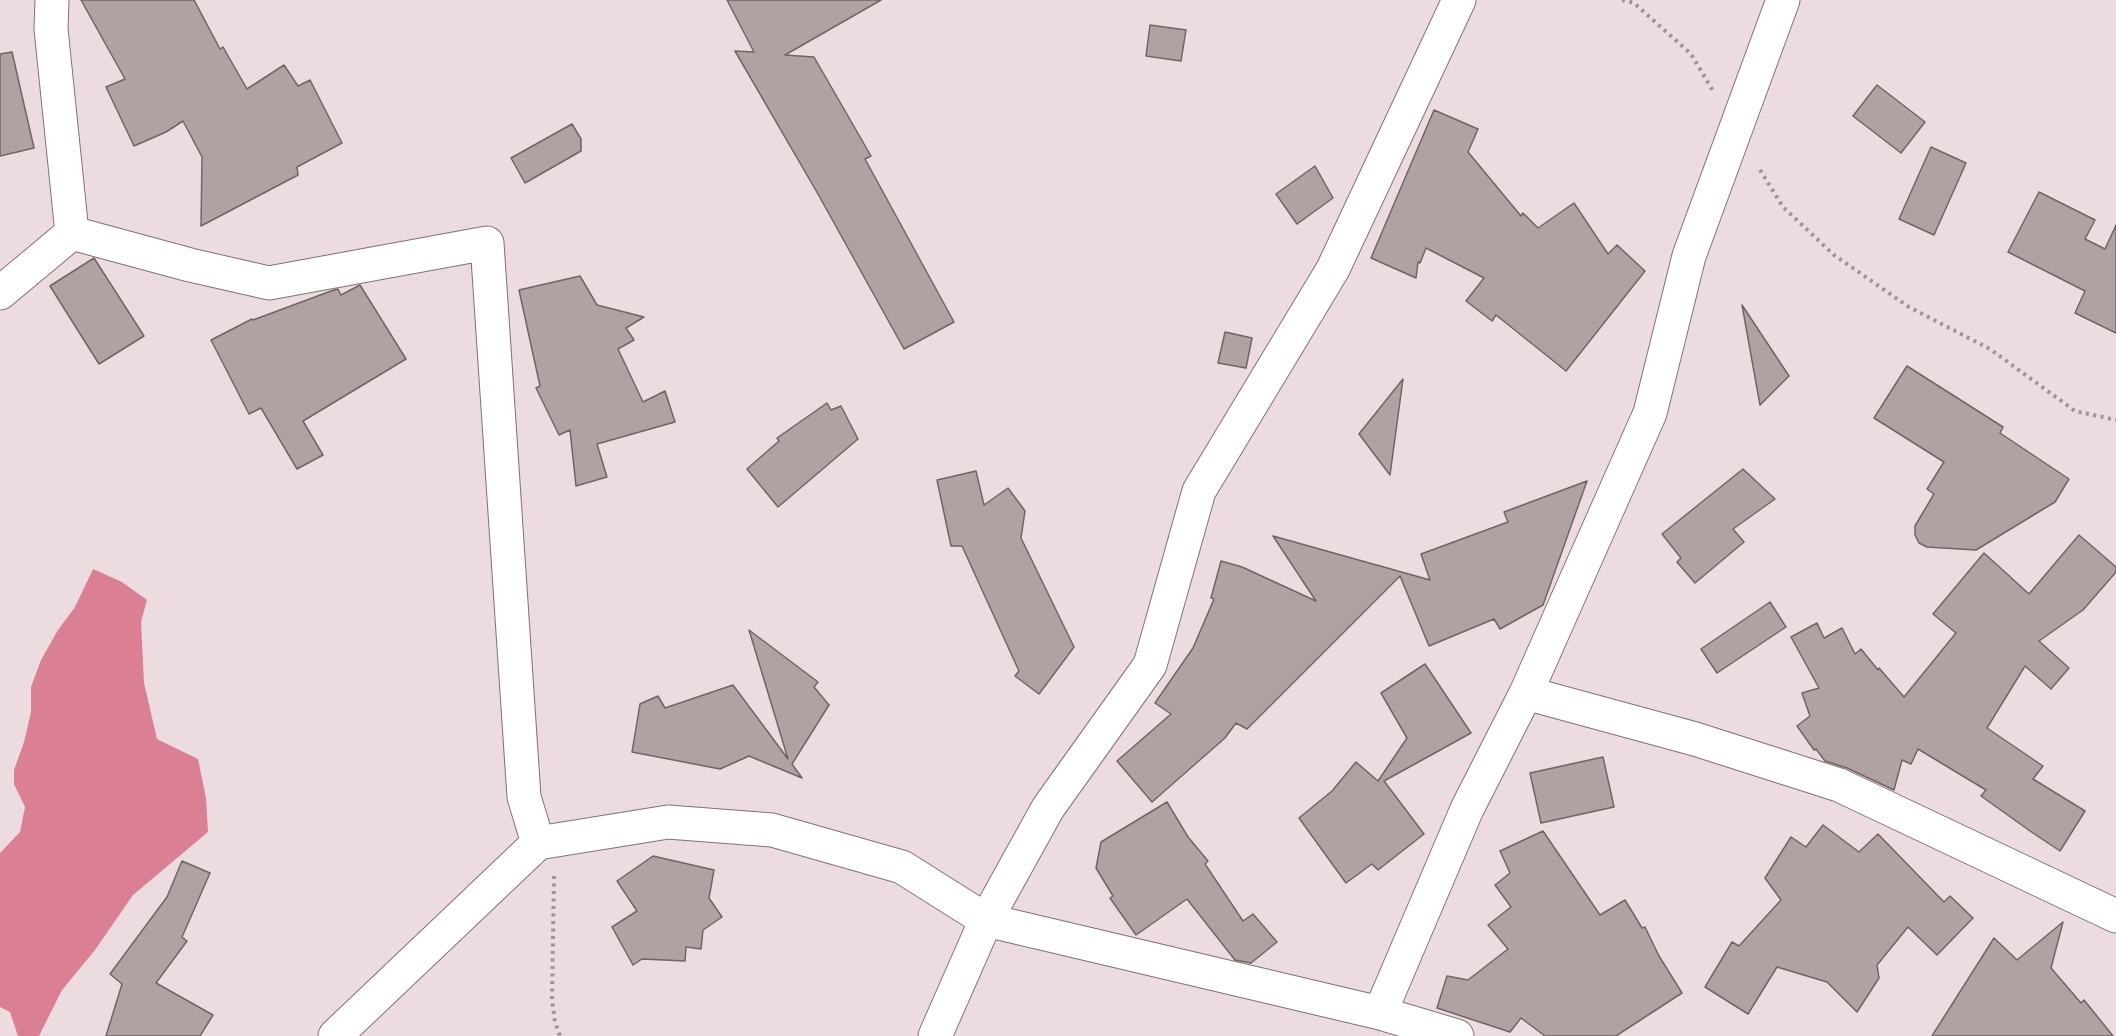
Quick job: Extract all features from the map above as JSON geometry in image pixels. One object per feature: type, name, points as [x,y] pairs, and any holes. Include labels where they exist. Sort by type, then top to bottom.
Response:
[{"type":"street","points":[[52,0],[51,29],[72,233]]},
{"type":"street","points":[[935,1036],[986,921],[1048,808],[1150,666],[1199,491],[1333,269],[1460,0]]},
{"type":"street","points":[[1380,1013],[1467,809],[1526,693],[1650,413],[1689,256],[1783,0]]},
{"type":"street","points":[[0,293],[72,233]]},
{"type":"street","points":[[72,233],[190,265],[269,283],[487,243],[524,797],[542,842]]},
{"type":"street","points":[[1526,693],[1695,739],[1839,785],[2116,916]]},
{"type":"street","points":[[334,1036],[542,842],[668,822],[772,831],[902,867],[986,921],[1380,1013],[1457,1036]]},
{"type":"path","points":[[1623,0],[1634,3],[1691,54],[1783,207],[1834,255],[1909,307],[1990,349],[2075,411],[2116,420]]},
{"type":"path","points":[[542,842],[555,858],[551,953],[552,1000],[555,1022],[560,1036]]},
{"type":"shaded area","points":[[93,569],[122,582],[147,600],[141,622],[144,683],[157,739],[198,759],[206,798],[208,832],[133,895],[95,950],[62,990],[39,1036],[18,1036],[10,1012],[0,1007],[0,853],[20,832],[25,807],[14,784],[14,770],[31,712],[31,687],[41,660],[58,630],[75,607]]},
{"type":"building","points":[[81,0],[194,0],[220,49],[223,47],[247,89],[284,65],[298,86],[310,80],[342,143],[297,167],[298,175],[201,226],[202,157],[183,121],[166,132],[134,146],[106,87],[125,79]]},
{"type":"building","points":[[727,0],[881,0],[785,55],[814,57],[871,156],[865,159],[954,322],[904,349],[735,51],[754,52]]},
{"type":"building","points":[[1150,25],[1186,30],[1181,61],[1146,56]]},
{"type":"building","points":[[12,52],[34,148],[0,156],[0,54]]},
{"type":"building","points":[[1877,85],[1925,122],[1901,153],[1853,116]]},
{"type":"building","points":[[1434,110],[1478,129],[1468,152],[1521,216],[1523,213],[1538,228],[1574,203],[1608,254],[1617,245],[1645,271],[1566,371],[1496,315],[1492,321],[1466,301],[1484,278],[1426,248],[1420,263],[1418,262],[1416,278],[1371,258]]},
{"type":"building","points":[[572,124],[581,139],[581,151],[525,183],[511,158]]},
{"type":"building","points":[[1931,147],[1966,163],[1934,235],[1899,219]]},
{"type":"building","points":[[1315,166],[1333,198],[1297,224],[1276,194]]},
{"type":"building","points":[[2039,192],[2095,220],[2085,239],[2105,249],[2116,225],[2116,333],[2075,313],[2085,291],[2008,252]]},
{"type":"building","points":[[94,258],[144,336],[99,364],[50,286]]},
{"type":"building","points":[[580,276],[597,305],[644,317],[626,328],[634,340],[618,349],[643,402],[665,391],[675,422],[597,444],[607,477],[576,486],[570,430],[559,435],[536,388],[540,386],[519,290]]},
{"type":"building","points":[[360,285],[406,359],[303,421],[323,455],[297,469],[261,408],[249,414],[211,340],[252,319],[338,289],[341,295]]},
{"type":"building","points":[[1742,305],[1789,376],[1760,405]]},
{"type":"building","points":[[1225,332],[1252,338],[1246,368],[1218,363]]},
{"type":"building","points":[[1907,366],[2003,427],[2000,433],[2069,479],[2055,502],[1976,550],[1927,547],[1919,543],[1915,535],[1915,526],[1934,494],[1927,489],[1944,462],[1874,418]]},
{"type":"building","points":[[1403,379],[1390,475],[1359,434]]},
{"type":"building","points":[[827,403],[831,410],[841,406],[858,439],[778,507],[747,469],[779,441],[777,438]]},
{"type":"building","points":[[1743,469],[1775,499],[1733,529],[1744,542],[1695,583],[1677,562],[1681,558],[1662,534]]},
{"type":"building","points":[[976,471],[984,505],[1008,488],[1025,511],[1021,538],[1074,647],[1039,694],[1015,676],[1019,671],[962,546],[951,546],[937,480]]},
{"type":"building","points":[[1587,481],[1543,605],[1500,629],[1494,619],[1429,646],[1400,576],[1247,729],[1236,723],[1225,738],[1152,802],[1117,761],[1171,714],[1155,703],[1193,648],[1214,599],[1211,598],[1221,561],[1242,567],[1316,601],[1273,536],[1430,580],[1421,554],[1508,522],[1504,512]]},
{"type":"building","points":[[2079,535],[2116,567],[2116,572],[2083,610],[2039,641],[2069,668],[2051,689],[2025,666],[1987,728],[2043,766],[2033,779],[2085,811],[2060,851],[1981,796],[1986,790],[1918,749],[1911,764],[1902,760],[1894,790],[1847,768],[1825,761],[1816,749],[1814,750],[1797,726],[1810,716],[1802,693],[1819,688],[1791,637],[1817,623],[1824,638],[1842,628],[1855,654],[1861,649],[1904,697],[1956,633],[1933,614],[1984,553],[2029,594]]},
{"type":"building","points":[[1770,602],[1786,627],[1717,673],[1701,649]]},
{"type":"building","points":[[749,630],[818,682],[814,687],[829,705],[792,764],[802,778],[749,756],[720,769],[632,752],[640,704],[658,696],[665,708],[733,685],[788,759]]},
{"type":"building","points":[[1425,664],[1471,733],[1384,781],[1424,834],[1378,870],[1372,864],[1346,883],[1299,818],[1332,791],[1356,762],[1378,781],[1407,738],[1381,693]]},
{"type":"building","points":[[1603,757],[1614,807],[1541,823],[1530,773]]},
{"type":"building","points":[[1167,802],[1188,837],[1208,861],[1205,864],[1243,921],[1253,914],[1277,942],[1251,963],[1235,960],[1187,899],[1136,935],[1110,898],[1113,896],[1096,868],[1101,842]]},
{"type":"building","points":[[1823,825],[1859,852],[1878,834],[1944,902],[1950,896],[1973,918],[1937,955],[1908,927],[1877,965],[1879,978],[1857,1012],[1827,982],[1777,967],[1748,1014],[1705,987],[1732,942],[1739,946],[1781,900],[1765,878],[1791,837],[1806,847]]},
{"type":"building","points":[[1543,831],[1600,915],[1625,900],[1642,928],[1645,927],[1659,956],[1682,993],[1616,1036],[1545,1036],[1521,1018],[1510,1032],[1437,1008],[1447,976],[1468,980],[1508,949],[1488,925],[1511,907],[1495,885],[1510,873],[1500,851]]},
{"type":"building","points":[[653,856],[714,870],[709,898],[722,917],[703,930],[701,949],[686,947],[685,961],[642,959],[633,965],[612,927],[637,911],[617,881]]},
{"type":"building","points":[[182,861],[210,873],[182,937],[187,941],[156,983],[213,1015],[200,1036],[106,1036],[122,984],[110,974],[167,897]]},
{"type":"building","points":[[2063,922],[2051,968],[2081,1003],[2084,1000],[2113,1036],[1932,1036],[1994,938],[2017,960]]}]
